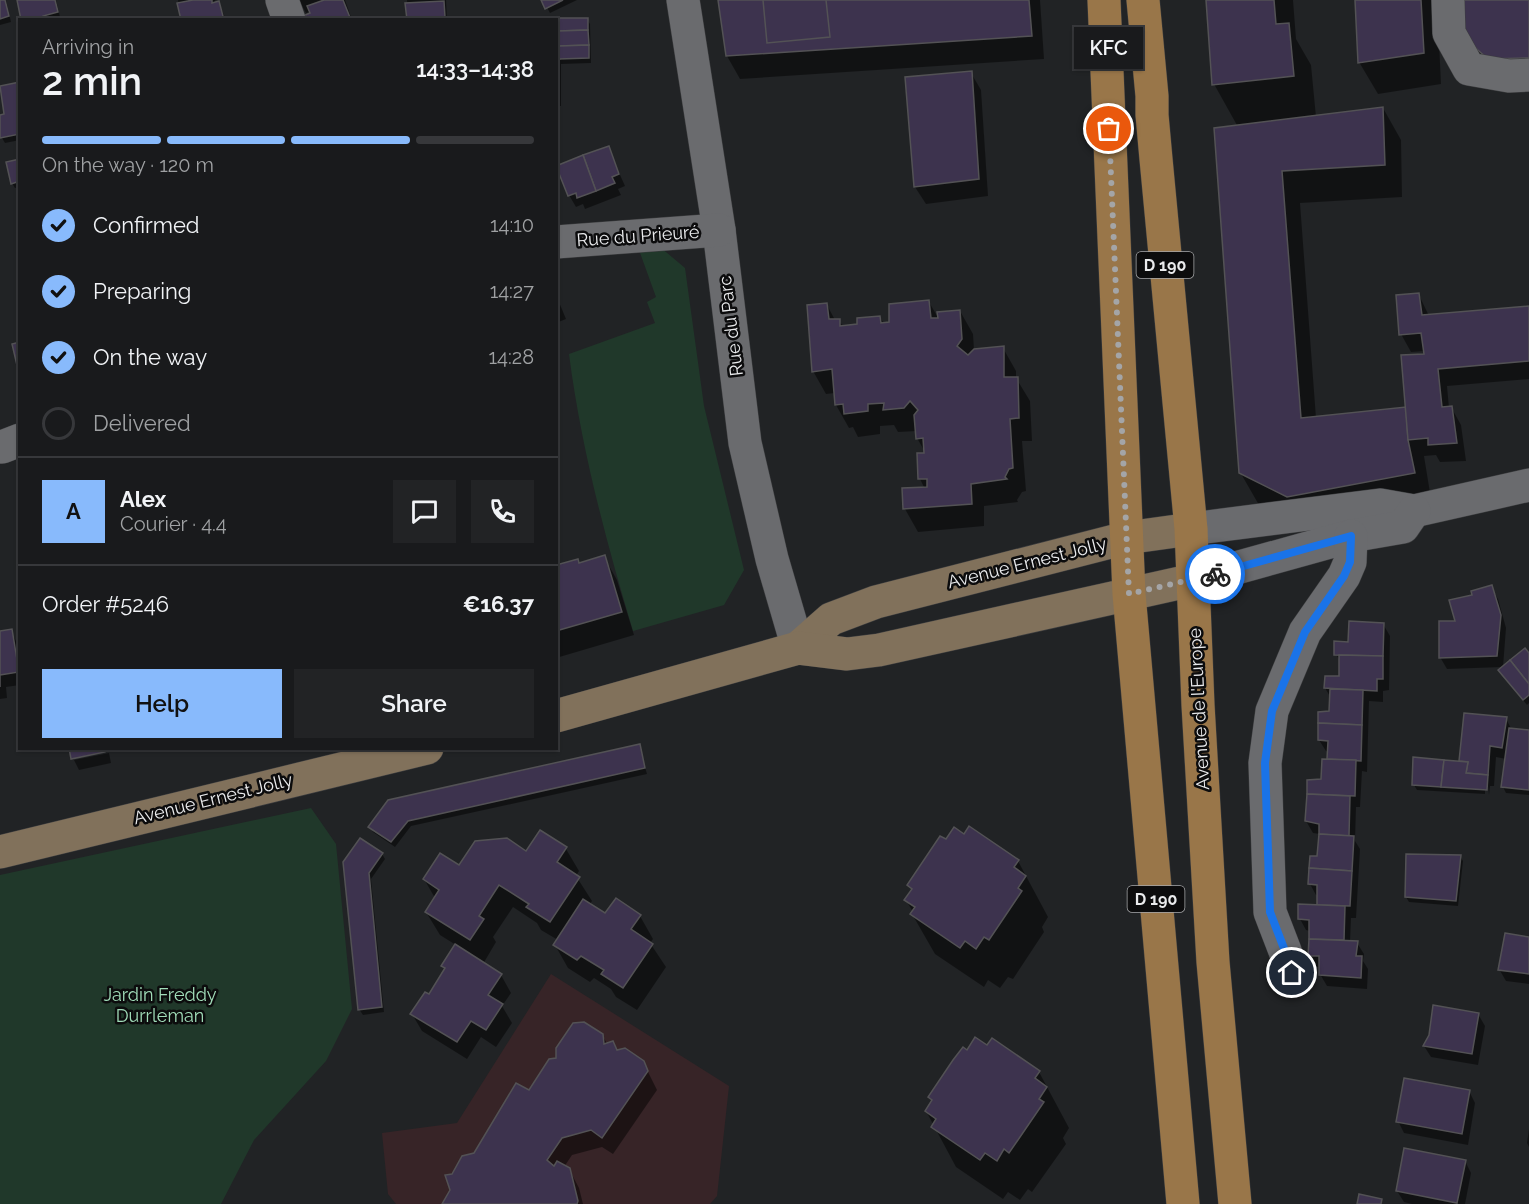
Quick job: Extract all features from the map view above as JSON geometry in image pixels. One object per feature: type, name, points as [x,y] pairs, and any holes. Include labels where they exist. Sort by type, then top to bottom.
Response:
[{"type":"main road","name":"D 190","points":[[1104,0],[1129,594],[1183,1204]]},
{"type":"main road","name":"Avenue de l'Europe","points":[[1143,0],[1155,159],[1191,530],[1213,962],[1235,1204]]},
{"type":"street","points":[[282,0],[288,18]]},
{"type":"street","name":"Rue du Parc","points":[[683,0],[719,230],[745,443],[772,559],[798,648]]},
{"type":"street","points":[[1448,0],[1449,33],[1469,69],[1509,76],[1529,75]]},
{"type":"street","name":"Rue du Prieuré","points":[[558,242],[719,230]]},
{"type":"street","name":"Avenue Ernest Jolly","points":[[798,648],[831,619],[876,602],[1126,537],[1380,505],[1414,510],[1529,485]]},
{"type":"street","name":"Avenue Ernest Jolly","points":[[558,715],[798,648],[847,654],[879,650],[1193,580],[1351,536],[1403,527],[1414,510]]},
{"type":"street","points":[[1292,973],[1270,912],[1265,763],[1272,711],[1305,632],[1344,576],[1350,562],[1351,536]]},
{"type":"street","name":"Avenue Ernest Jolly","points":[[0,852],[419,750]]},
{"type":"shaded area","points":[[551,974],[729,1086],[717,1196],[710,1204],[396,1204],[388,1194],[382,1133],[457,1123]]},
{"type":"green space","points":[[660,247],[685,268],[704,406],[744,570],[724,605],[633,631],[595,494],[580,424],[569,354],[655,323],[647,302],[656,297],[639,250]]},
{"type":"green space","name":"Jardin Freddy Durrleman","points":[[311,808],[336,844],[352,1009],[326,1061],[254,1140],[221,1204],[0,1204],[0,875]]},
{"type":"building","points":[[0,0],[5,0],[9,16],[0,19]]},
{"type":"building","points":[[17,0],[55,0],[58,12],[43,16],[43,18],[21,18]]},
{"type":"building","points":[[193,0],[212,0],[212,3],[219,1],[223,18],[181,18],[177,3]]},
{"type":"building","points":[[324,0],[343,0],[350,18],[304,18],[303,16],[310,13],[307,6]]},
{"type":"building","points":[[541,0],[563,0],[545,9]]},
{"type":"building","points":[[718,0],[1029,0],[1032,36],[726,56]]},
{"type":"building","points":[[763,0],[826,0],[830,37],[767,43]]},
{"type":"building","points":[[1206,0],[1274,0],[1276,24],[1289,23],[1294,76],[1212,85]]},
{"type":"building","points":[[1355,0],[1421,0],[1424,53],[1358,63]]},
{"type":"building","points":[[1460,0],[1529,0],[1529,58],[1488,59],[1462,36]]},
{"type":"building","points":[[444,1],[445,17],[407,18],[405,3]]},
{"type":"building","points":[[558,18],[588,18],[588,30],[558,31]]},
{"type":"building","points":[[588,30],[589,45],[559,46],[558,31]]},
{"type":"building","points":[[589,45],[589,58],[559,59],[559,46]]},
{"type":"building","points":[[558,59],[559,59],[558,101]]},
{"type":"building","points":[[972,71],[979,179],[914,187],[905,77]]},
{"type":"building","points":[[18,82],[18,134],[0,138],[0,115],[4,114],[0,86]]},
{"type":"building","points":[[1383,107],[1385,165],[1282,171],[1301,418],[1406,407],[1408,440],[1415,473],[1287,497],[1239,473],[1214,128]]},
{"type":"building","points":[[609,146],[619,174],[612,177],[615,183],[596,191],[583,155]]},
{"type":"building","points":[[583,155],[596,191],[577,198],[576,193],[568,196],[558,165]]},
{"type":"building","points":[[18,159],[18,186],[17,182],[11,184],[6,162]]},
{"type":"building","points":[[1419,293],[1422,315],[1529,306],[1529,361],[1438,369],[1442,407],[1452,406],[1457,443],[1428,445],[1428,438],[1408,440],[1401,355],[1424,354],[1421,333],[1399,335],[1396,295]]},
{"type":"building","points":[[929,300],[931,318],[938,318],[937,312],[960,310],[962,339],[957,346],[968,355],[974,349],[1004,346],[1004,377],[1018,377],[1019,418],[1010,419],[1013,468],[1009,469],[1005,477],[1007,479],[971,484],[972,504],[903,509],[902,488],[927,487],[927,479],[918,479],[917,453],[924,453],[923,438],[916,439],[914,415],[918,410],[910,401],[904,408],[883,410],[884,403],[868,404],[868,411],[844,414],[843,404],[835,405],[832,369],[812,372],[807,305],[827,303],[829,319],[840,319],[840,326],[857,324],[857,318],[880,316],[881,323],[889,322],[889,304]]},
{"type":"building","points":[[18,342],[18,370],[12,344]]},
{"type":"building","points":[[605,555],[622,612],[558,630],[558,564],[578,559],[579,563]]},
{"type":"building","points":[[1492,585],[1501,615],[1497,656],[1439,658],[1439,621],[1455,621],[1449,600],[1472,595],[1471,591]]},
{"type":"building","points":[[1349,621],[1384,623],[1383,656],[1334,655],[1334,641],[1348,642]]},
{"type":"building","points":[[12,629],[18,672],[0,675],[0,631]]},
{"type":"building","points":[[1525,648],[1529,653],[1529,684],[1510,660]]},
{"type":"building","points":[[1339,655],[1383,656],[1383,679],[1377,679],[1377,691],[1324,688],[1325,676],[1339,676]]},
{"type":"building","points":[[1510,660],[1529,684],[1529,695],[1523,700],[1498,670]]},
{"type":"building","points":[[1330,689],[1363,690],[1362,725],[1318,723],[1318,712],[1329,711]]},
{"type":"building","points":[[1464,713],[1507,717],[1502,748],[1490,746],[1488,775],[1466,773],[1468,762],[1459,761]]},
{"type":"building","points":[[1318,723],[1362,725],[1361,761],[1327,759],[1328,741],[1318,740]]},
{"type":"building","points":[[1509,728],[1529,730],[1529,790],[1501,787]]},
{"type":"building","points":[[640,744],[645,768],[408,821],[391,842],[368,827],[388,800]]},
{"type":"building","points":[[69,750],[105,750],[105,752],[71,759]]},
{"type":"building","points":[[1413,757],[1444,760],[1441,787],[1412,785]]},
{"type":"building","points":[[1322,759],[1356,760],[1355,796],[1307,794],[1307,780],[1321,779]]},
{"type":"building","points":[[1444,760],[1468,762],[1466,773],[1488,775],[1487,790],[1441,787]]},
{"type":"building","points":[[1307,794],[1350,796],[1349,836],[1319,834],[1319,824],[1305,821]]},
{"type":"building","points":[[969,826],[1019,860],[1014,867],[1026,876],[1018,888],[1022,891],[989,940],[984,937],[976,949],[965,941],[960,948],[910,914],[915,907],[904,900],[912,889],[907,885],[940,836],[946,839],[954,827],[964,834]]},
{"type":"building","points":[[540,830],[567,847],[557,862],[580,877],[550,922],[526,907],[529,904],[499,885],[479,916],[484,919],[470,940],[425,912],[439,890],[423,879],[440,853],[459,865],[475,841],[507,838],[526,851]]},
{"type":"building","points":[[1319,834],[1354,836],[1352,871],[1309,868],[1310,856],[1317,856]]},
{"type":"building","points":[[360,838],[383,853],[369,873],[382,1007],[358,1010],[343,862]]},
{"type":"building","points":[[1406,854],[1461,855],[1456,901],[1405,897]]},
{"type":"building","points":[[1309,868],[1352,871],[1350,906],[1317,905],[1317,885],[1308,884]]},
{"type":"building","points":[[616,898],[641,915],[631,929],[653,944],[623,988],[601,974],[604,970],[581,956],[577,960],[553,945],[583,899],[605,913]]},
{"type":"building","points":[[1298,904],[1345,906],[1344,940],[1309,939],[1309,920],[1298,919]]},
{"type":"building","points":[[1505,933],[1529,937],[1529,974],[1498,970]]},
{"type":"building","points":[[1309,939],[1358,941],[1356,956],[1362,956],[1361,978],[1319,975],[1319,956],[1308,956]]},
{"type":"building","points":[[455,944],[502,974],[488,995],[503,1004],[486,1030],[471,1021],[457,1042],[410,1014],[425,992],[429,994],[445,968],[441,966]]},
{"type":"building","points":[[1433,1005],[1479,1013],[1472,1054],[1423,1046],[1429,1035]]},
{"type":"building","points":[[584,1022],[603,1034],[604,1044],[613,1041],[617,1050],[625,1048],[644,1061],[648,1071],[602,1138],[591,1130],[562,1138],[547,1160],[554,1166],[557,1161],[570,1168],[577,1204],[442,1204],[450,1190],[445,1175],[452,1174],[462,1156],[474,1153],[516,1083],[529,1090],[549,1059],[556,1058],[556,1048],[573,1023]]},
{"type":"building","points":[[975,1037],[987,1045],[992,1038],[1040,1071],[1035,1078],[1047,1087],[1039,1099],[1044,1102],[1009,1153],[1004,1149],[997,1161],[985,1153],[980,1160],[931,1127],[936,1119],[925,1111],[932,1100],[928,1097],[953,1060],[963,1047],[967,1050]]},
{"type":"building","points":[[1404,1078],[1470,1090],[1462,1134],[1396,1122]]},
{"type":"building","points":[[1404,1148],[1466,1160],[1457,1203],[1396,1191]]},
{"type":"building","points":[[1359,1194],[1382,1199],[1381,1204],[1357,1204]]},
{"type":"way so far","points":[[1109,129],[1129,594],[1215,574]]},
{"type":"place","name":"KFC","points":[[1109,129]]},
{"type":"route","points":[[1215,574],[1351,536],[1350,562],[1344,576],[1305,632],[1272,711],[1265,763],[1270,912],[1292,973]]}]
